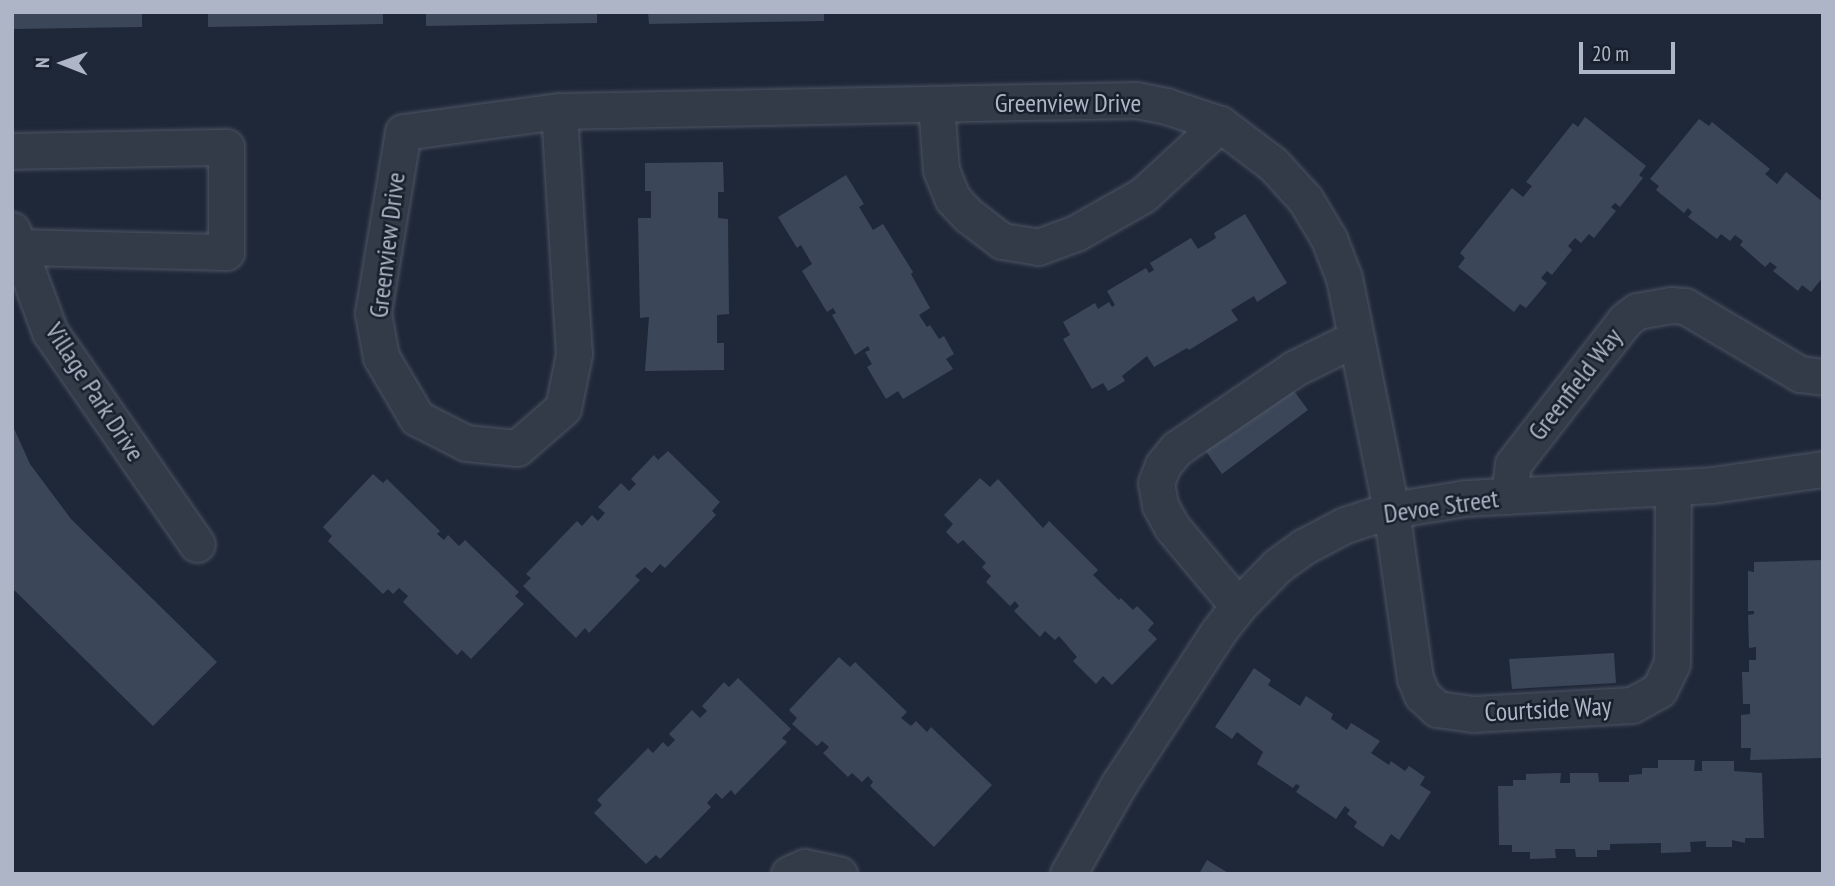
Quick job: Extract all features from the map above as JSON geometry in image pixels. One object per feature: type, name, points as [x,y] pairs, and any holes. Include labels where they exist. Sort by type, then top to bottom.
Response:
[{"type":"lane","name":"Greenview Drive","points":[[559,111],[574,354],[563,408],[517,448],[466,443],[417,418],[381,358],[373,313],[402,132],[559,111],[1136,100],[1166,106],[1220,124],[1273,164],[1305,199],[1329,239],[1344,278],[1391,510]]},
{"type":"lane","points":[[936,104],[941,170],[954,199],[968,215],[1002,241],[1038,247],[1076,233],[1143,195],[1220,124]]},
{"type":"lane","points":[[12,151],[226,147],[226,252],[15,239]]},
{"type":"lane","name":"Village Park Drive","points":[[15,239],[50,332],[197,544]]},
{"type":"lane","name":"Greenfield Way","points":[[1509,496],[1513,464],[1625,320],[1637,311],[1671,304],[1685,306],[1800,374],[1823,377]]},
{"type":"lane","points":[[1238,606],[1172,527],[1160,505],[1156,483],[1163,465],[1197,434],[1295,368],[1356,338]]},
{"type":"lane","name":"Devoe Street","points":[[1068,874],[1119,784],[1238,606],[1277,566],[1305,546],[1345,525],[1391,510],[1466,498],[1673,488],[1823,469]]},
{"type":"lane","name":"Courtside Way","points":[[1391,510],[1415,678],[1422,695],[1437,709],[1474,714],[1632,705],[1659,690],[1672,663],[1673,488]]},
{"type":"lane","points":[[789,874],[805,867],[839,874]]},
{"type":"building","points":[[12,12],[142,12],[142,27],[12,29]]},
{"type":"building","points":[[208,12],[383,12],[383,24],[208,27]]},
{"type":"building","points":[[426,12],[597,12],[597,23],[426,26]]},
{"type":"building","points":[[648,12],[824,12],[824,21],[649,24]]},
{"type":"building","points":[[1585,117],[1646,166],[1639,175],[1643,178],[1620,207],[1615,203],[1611,207],[1616,211],[1594,238],[1589,234],[1581,243],[1575,238],[1568,246],[1572,250],[1552,275],[1547,271],[1541,278],[1547,283],[1526,308],[1520,304],[1514,312],[1458,267],[1465,258],[1460,253],[1512,188],[1523,197],[1532,186],[1526,182],[1573,123],[1578,127]]},
{"type":"building","points":[[1699,119],[1709,126],[1712,122],[1770,169],[1765,174],[1777,184],[1786,172],[1823,202],[1823,277],[1811,292],[1802,285],[1798,291],[1773,271],[1777,267],[1770,262],[1765,267],[1740,245],[1743,241],[1735,235],[1730,241],[1721,234],[1717,239],[1688,217],[1692,212],[1688,208],[1684,213],[1656,190],[1659,186],[1650,179]]},
{"type":"building","points":[[723,162],[724,192],[718,192],[718,218],[728,219],[729,314],[717,315],[717,343],[724,343],[724,370],[645,371],[649,317],[640,318],[638,218],[651,218],[651,191],[645,191],[645,163]]},
{"type":"building","points":[[846,175],[864,204],[859,207],[873,230],[883,224],[913,272],[911,274],[930,308],[919,315],[939,339],[944,336],[954,354],[946,359],[953,369],[903,399],[898,391],[886,399],[867,367],[872,364],[865,352],[870,350],[868,346],[855,355],[832,315],[836,313],[833,308],[827,312],[802,271],[812,264],[801,245],[797,248],[778,217]]},
{"type":"building","points":[[1245,214],[1287,283],[1257,302],[1254,296],[1231,310],[1238,320],[1189,350],[1187,348],[1154,367],[1147,356],[1122,376],[1125,381],[1108,391],[1103,383],[1092,389],[1063,339],[1070,335],[1063,322],[1095,303],[1098,309],[1109,302],[1112,307],[1115,305],[1107,291],[1146,268],[1149,273],[1154,270],[1150,263],[1191,238],[1198,249],[1216,238],[1214,233]]},
{"type":"building","points":[[1291,387],[1308,410],[1222,474],[1205,450]]},
{"type":"building","points":[[12,424],[30,464],[71,519],[217,662],[153,726],[12,588]]},
{"type":"building","points":[[668,451],[720,502],[712,511],[716,515],[665,568],[660,564],[652,573],[645,567],[635,576],[640,580],[589,633],[585,628],[576,638],[523,586],[531,578],[526,574],[577,521],[582,526],[592,515],[598,521],[605,513],[598,507],[621,483],[629,491],[636,484],[631,479],[654,455],[658,460]]},
{"type":"building","points":[[373,474],[383,483],[387,479],[440,531],[437,534],[444,540],[448,535],[459,546],[465,540],[519,592],[515,596],[524,604],[471,659],[462,650],[457,655],[403,602],[408,596],[399,588],[393,594],[388,589],[383,594],[328,541],[332,536],[323,527]]},
{"type":"building","points":[[980,478],[990,487],[998,479],[1043,528],[1049,521],[1098,570],[1093,575],[1119,600],[1121,598],[1133,610],[1137,606],[1154,623],[1148,630],[1157,639],[1112,685],[1103,676],[1096,684],[1073,661],[1077,657],[1059,636],[1055,640],[1045,631],[1040,637],[1014,611],[1019,606],[1015,601],[1010,606],[986,582],[991,576],[982,567],[986,563],[963,540],[958,544],[946,532],[953,524],[944,515]]},
{"type":"building","points":[[1823,560],[1823,758],[1750,760],[1751,748],[1741,748],[1741,715],[1750,714],[1750,704],[1743,704],[1742,672],[1749,672],[1749,660],[1756,660],[1756,647],[1749,648],[1748,615],[1754,614],[1754,611],[1748,611],[1748,571],[1754,572],[1754,562]]},
{"type":"building","points":[[1614,653],[1616,683],[1512,689],[1509,659]]},
{"type":"building","points":[[839,657],[850,667],[855,662],[907,712],[901,718],[911,726],[916,721],[927,732],[931,727],[992,785],[934,847],[870,786],[873,782],[868,776],[862,782],[852,773],[848,777],[823,753],[829,747],[822,741],[817,746],[792,724],[797,718],[789,710]]},
{"type":"building","points":[[1254,668],[1271,680],[1268,685],[1300,706],[1306,696],[1333,714],[1331,719],[1347,730],[1351,723],[1380,741],[1371,753],[1389,765],[1391,761],[1405,771],[1409,766],[1425,777],[1420,785],[1431,792],[1399,840],[1391,834],[1383,847],[1354,827],[1357,822],[1347,814],[1350,810],[1345,806],[1336,819],[1296,792],[1300,786],[1296,784],[1293,788],[1257,764],[1263,752],[1237,732],[1232,739],[1215,727]]},
{"type":"building","points":[[738,678],[791,729],[782,738],[787,742],[735,795],[731,790],[722,799],[716,793],[707,803],[711,807],[660,859],[656,855],[646,864],[594,813],[602,805],[597,800],[648,748],[653,753],[663,742],[668,747],[675,740],[669,734],[692,710],[700,718],[707,711],[702,706],[724,682],[729,687]]},
{"type":"building","points":[[1658,760],[1695,760],[1694,771],[1702,771],[1702,761],[1734,761],[1734,771],[1762,773],[1764,838],[1745,838],[1745,843],[1732,840],[1732,847],[1706,847],[1706,841],[1690,842],[1691,852],[1661,853],[1661,843],[1610,844],[1610,850],[1597,850],[1597,857],[1576,857],[1575,849],[1555,849],[1556,858],[1530,859],[1530,852],[1512,852],[1512,845],[1499,845],[1498,786],[1513,786],[1513,780],[1526,780],[1526,774],[1561,773],[1560,783],[1570,783],[1570,773],[1598,773],[1599,782],[1629,782],[1629,775],[1642,774],[1642,768],[1658,768]]},
{"type":"building","points":[[1207,860],[1230,874],[1199,874]]}]
